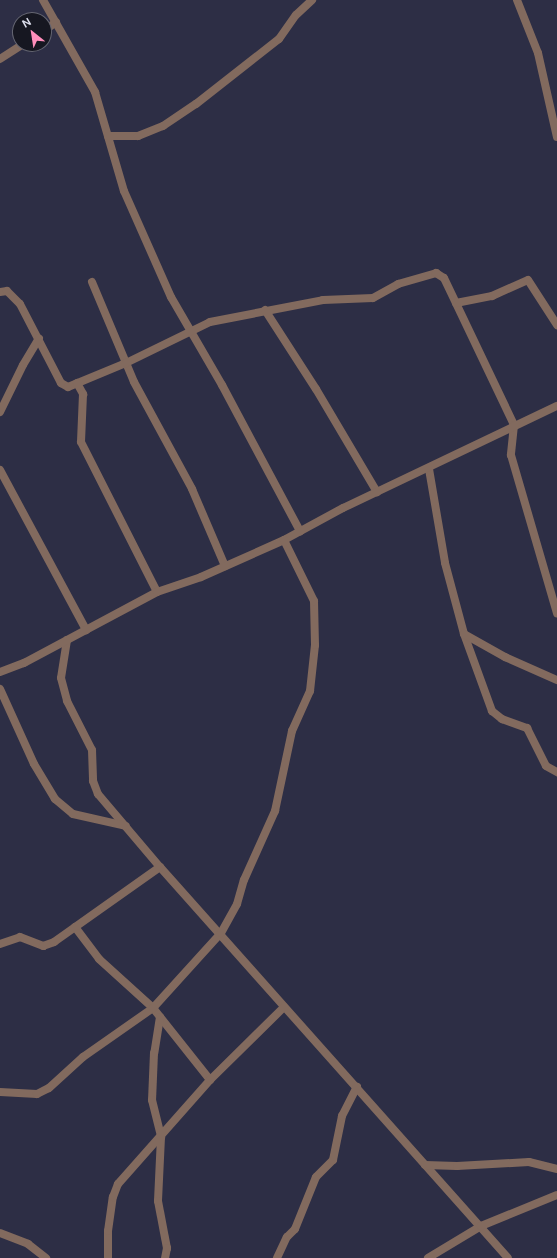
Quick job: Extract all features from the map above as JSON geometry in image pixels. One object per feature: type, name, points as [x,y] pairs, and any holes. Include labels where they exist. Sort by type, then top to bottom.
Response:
[{"type":"street","points":[[44,0],[95,92],[124,191],[171,297],[222,385],[300,531]]},
{"type":"street","points":[[108,136],[138,136],[148,134],[169,122],[279,39],[296,15],[312,0]]},
{"type":"street","points":[[516,0],[538,53],[557,137]]},
{"type":"street","points":[[52,25],[56,22]]},
{"type":"street","points":[[0,59],[12,52]]},
{"type":"street","points":[[0,292],[7,292],[16,299],[39,338],[61,383],[68,387],[126,363],[210,322],[265,310],[323,300],[373,298],[398,284],[436,273],[444,278],[514,425],[510,455],[546,570],[557,613]]},
{"type":"street","points":[[456,302],[492,296],[528,280],[557,325]]},
{"type":"street","points":[[92,282],[126,363],[192,489],[225,566]]},
{"type":"street","points":[[265,310],[316,388],[377,492]]},
{"type":"street","points":[[0,412],[23,364],[39,338]]},
{"type":"street","points":[[77,383],[83,394],[82,442],[157,592]]},
{"type":"street","points":[[0,672],[24,663],[157,592],[225,566],[284,540],[377,492],[429,469],[514,425],[557,406]]},
{"type":"street","points":[[429,469],[445,563],[464,634],[492,711],[502,719],[527,728],[546,766],[557,772]]},
{"type":"street","points":[[0,470],[86,630]]},
{"type":"street","points":[[0,1092],[36,1094],[49,1088],[83,1057],[153,1008],[221,933],[237,904],[244,880],[275,811],[292,731],[310,691],[315,645],[314,601],[284,540]]},
{"type":"street","points":[[464,634],[505,657],[557,680]]},
{"type":"street","points":[[67,640],[61,678],[67,701],[92,750],[95,788],[160,867],[221,933],[284,1007],[508,1258]]},
{"type":"street","points":[[0,689],[34,764],[55,799],[73,814],[126,826]]},
{"type":"street","points":[[0,944],[20,937],[43,946],[54,942],[160,867]]},
{"type":"street","points":[[75,927],[99,959],[153,1008],[210,1080]]},
{"type":"street","points":[[108,1258],[108,1231],[113,1197],[118,1184],[162,1137],[210,1080],[284,1007]]},
{"type":"street","points":[[160,1017],[154,1053],[152,1100],[162,1137],[158,1201],[167,1248],[165,1258]]},
{"type":"street","points":[[277,1258],[288,1236],[295,1229],[316,1178],[333,1160],[342,1116],[357,1087]]},
{"type":"street","points":[[425,1165],[457,1166],[529,1162],[557,1169]]},
{"type":"street","points":[[428,1258],[481,1226],[557,1195]]},
{"type":"street","points":[[0,1233],[28,1244],[46,1258]]}]
